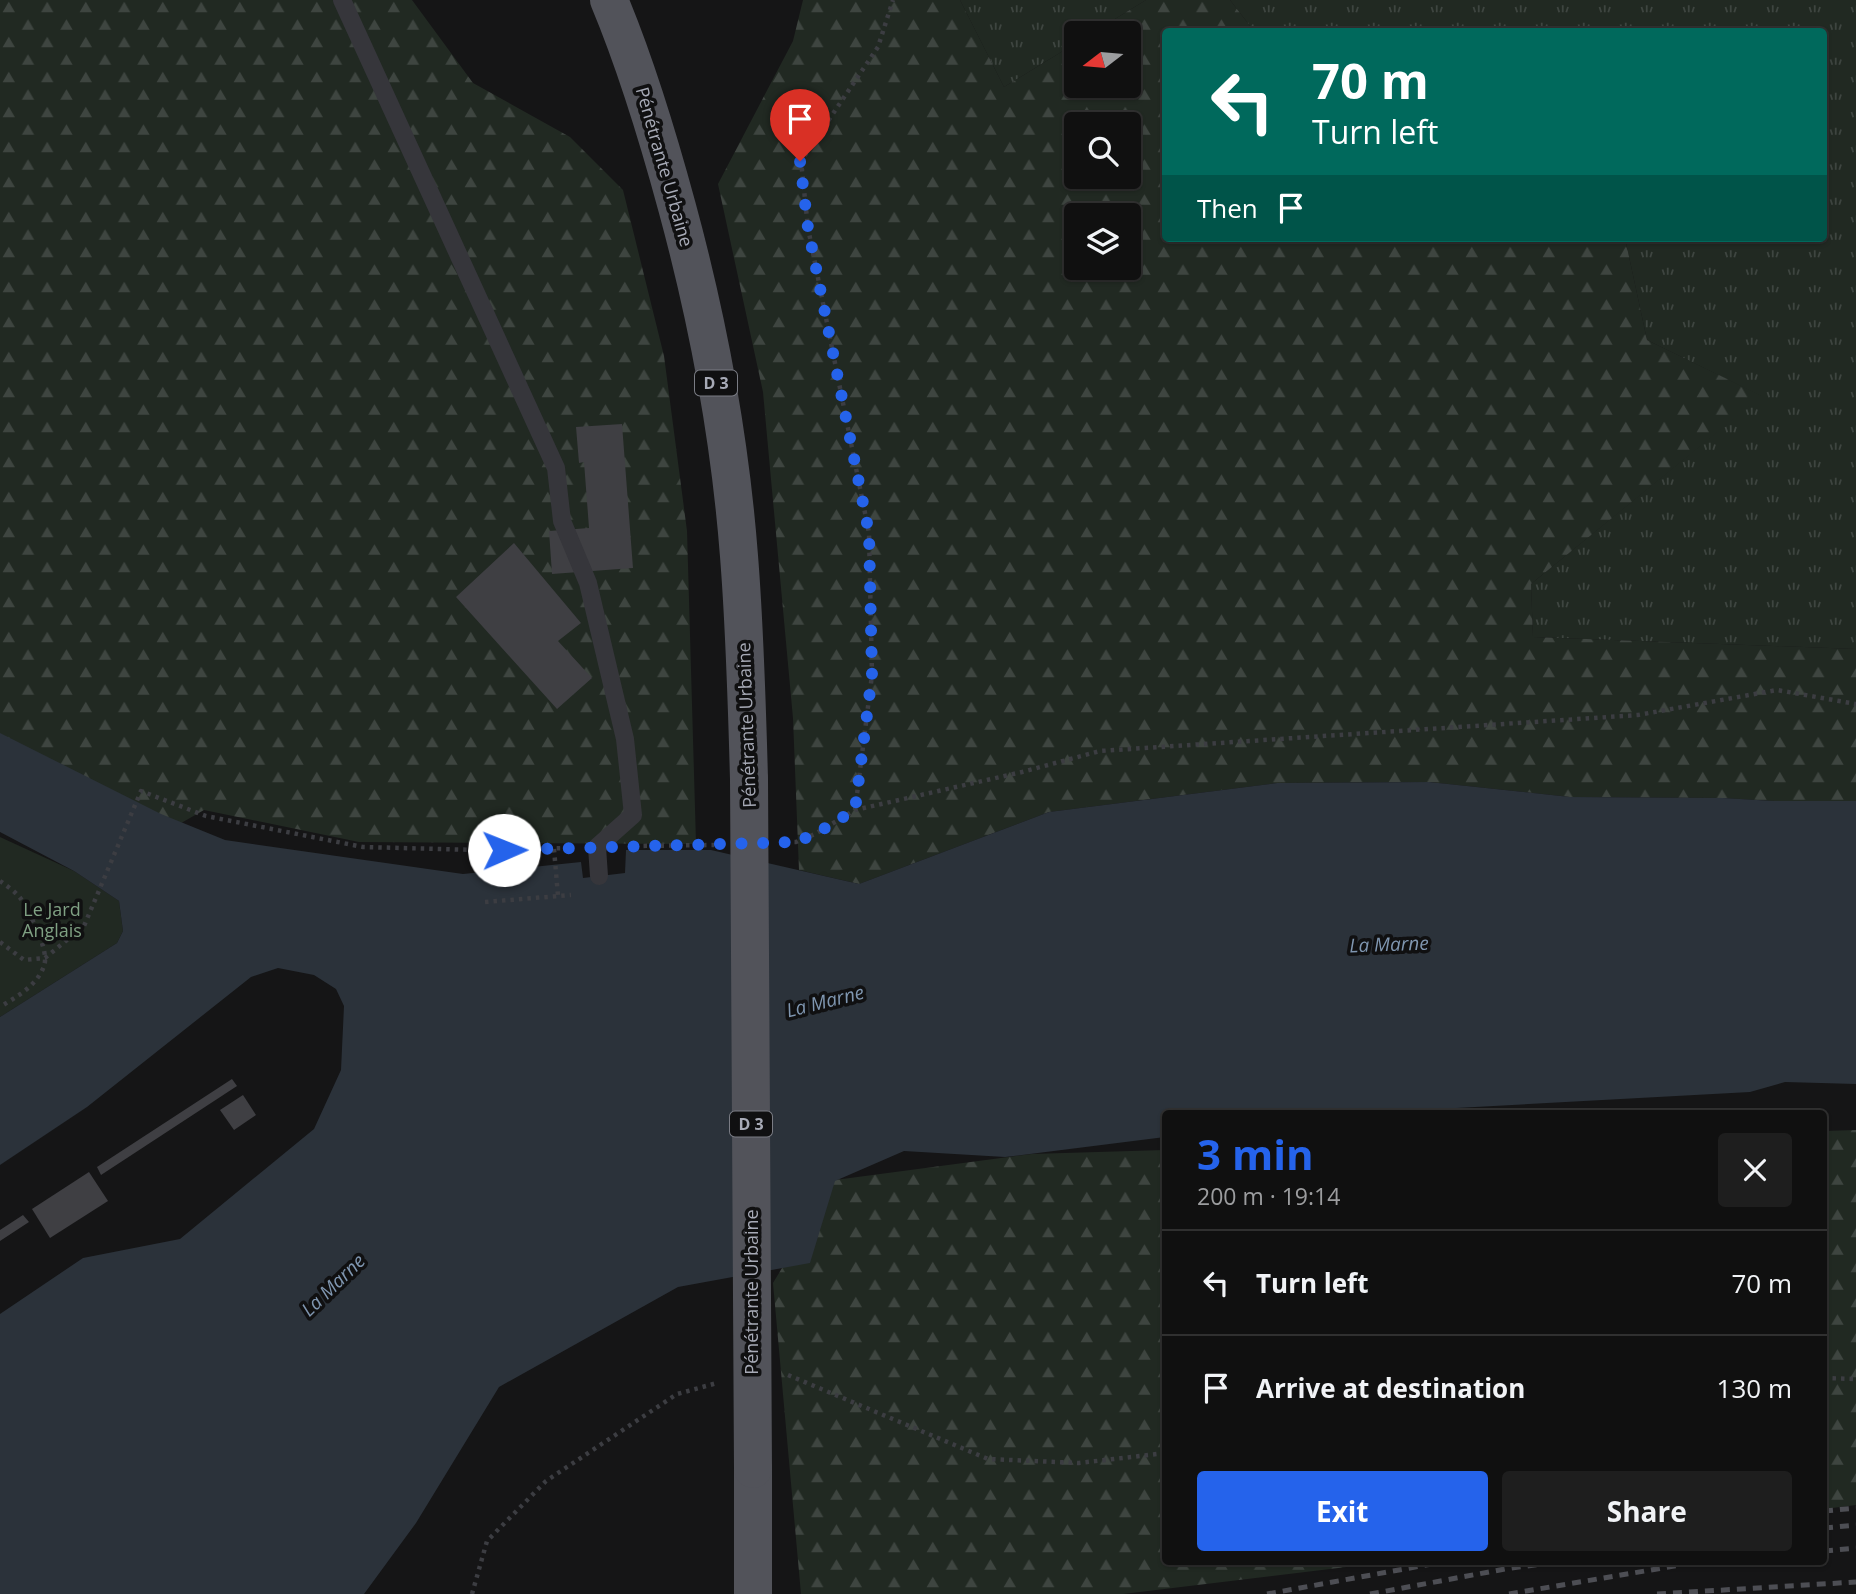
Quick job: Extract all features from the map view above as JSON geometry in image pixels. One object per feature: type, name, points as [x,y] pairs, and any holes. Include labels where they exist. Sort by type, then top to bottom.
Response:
[{"type":"main road","name":"Pénétrante Urbaine","points":[[609,0],[636,70],[665,161],[688,248],[723,420],[739,555],[749,779],[753,1594]]},
{"type":"lane","points":[[342,0],[556,468],[562,521],[588,583],[625,739],[633,815],[597,847],[600,876]]},
{"type":"path","points":[[855,810],[872,675],[869,533],[808,228],[800,161],[878,47],[892,0]]},
{"type":"path","points":[[783,842],[796,842],[815,834],[855,810],[1022,772],[1100,751],[1638,715],[1777,690],[1856,704]]},
{"type":"path","points":[[0,942],[24,960],[45,958],[84,926],[141,791],[206,816],[363,847],[478,850],[717,845]]},
{"type":"path","points":[[554,849],[558,896]]},
{"type":"path","points":[[0,881],[19,897],[38,932],[45,958],[37,979],[25,991],[0,1007]]},
{"type":"path","points":[[485,902],[571,895]]},
{"type":"path","points":[[1827,1378],[1856,1379]]},
{"type":"path","points":[[1079,1463],[1162,1453]]},
{"type":"green space","points":[[0,0],[412,0],[473,83],[570,137],[623,190],[664,356],[687,531],[696,844],[359,842],[204,810],[160,835],[0,753]]},
{"type":"green space","points":[[803,0],[960,0],[1004,87],[1064,50],[1064,98],[1141,98],[1141,21],[1112,21],[1146,0],[1230,0],[1252,28],[1162,28],[1162,242],[1626,242],[1647,340],[1762,396],[1531,584],[1533,637],[1856,649],[1856,801],[1570,797],[1429,782],[1277,783],[1049,812],[859,884],[799,870],[793,718],[763,392],[718,184],[793,41]]},
{"type":"green space","points":[[960,0],[1146,0],[1112,21],[1064,21],[1064,50],[1004,87]]},
{"type":"green space","points":[[1230,0],[1856,0],[1856,649],[1533,637],[1531,584],[1761,396],[1647,340],[1626,242],[1827,242],[1827,28],[1252,28]]},
{"type":"green space","name":"Le Jard Anglais","points":[[0,837],[74,871],[119,901],[123,931],[117,943],[0,1017]]},
{"type":"green space","points":[[1856,1130],[1856,1505],[1827,1509],[1827,1131]]},
{"type":"green space","points":[[1162,1150],[1162,1565],[1363,1565],[1123,1594],[801,1594],[773,1283],[835,1180],[1032,1154]]},
{"type":"water","name":"La Marne","points":[[0,733],[161,814],[225,840],[463,874],[581,862],[583,878],[625,873],[626,850],[711,850],[859,884],[1049,812],[1277,783],[1429,782],[1570,797],[1856,801],[1856,1084],[1785,1082],[1750,1092],[1419,1110],[1162,1110],[1162,1137],[1005,1157],[904,1151],[835,1181],[810,1263],[678,1287],[499,1387],[416,1523],[364,1594],[0,1594],[0,1314],[83,1258],[180,1239],[314,1129],[341,1070],[344,1006],[336,989],[314,975],[278,968],[251,977],[87,1107],[0,1165],[0,1017],[117,943],[123,931],[119,901],[74,871],[0,832]]},
{"type":"building","points":[[622,424],[633,568],[552,574],[549,531],[589,528],[584,462],[579,463],[576,427]]},
{"type":"building","points":[[514,543],[581,623],[558,641],[592,678],[557,709],[456,597]]},
{"type":"building","points":[[232,1079],[237,1086],[101,1175],[97,1167]]},
{"type":"building","points":[[243,1095],[256,1115],[234,1130],[220,1110]]},
{"type":"building","points":[[89,1172],[108,1201],[50,1238],[32,1209]]},
{"type":"building","points":[[23,1215],[29,1222],[0,1241],[0,1230]]},
{"type":"railway","points":[[1827,1511],[1856,1508]]},
{"type":"railway","points":[[1827,1528],[1856,1525]]},
{"type":"railway","points":[[1827,1551],[1856,1548]]},
{"type":"railway","points":[[1267,1594],[1426,1565]]},
{"type":"railway","points":[[1370,1594],[1534,1565]]},
{"type":"railway","points":[[1509,1594],[1680,1565]]},
{"type":"railway","points":[[1657,1594],[1856,1582]]},
{"type":"route","points":[[504,850],[796,842],[855,810],[872,675],[869,533],[808,228],[800,161]]}]
